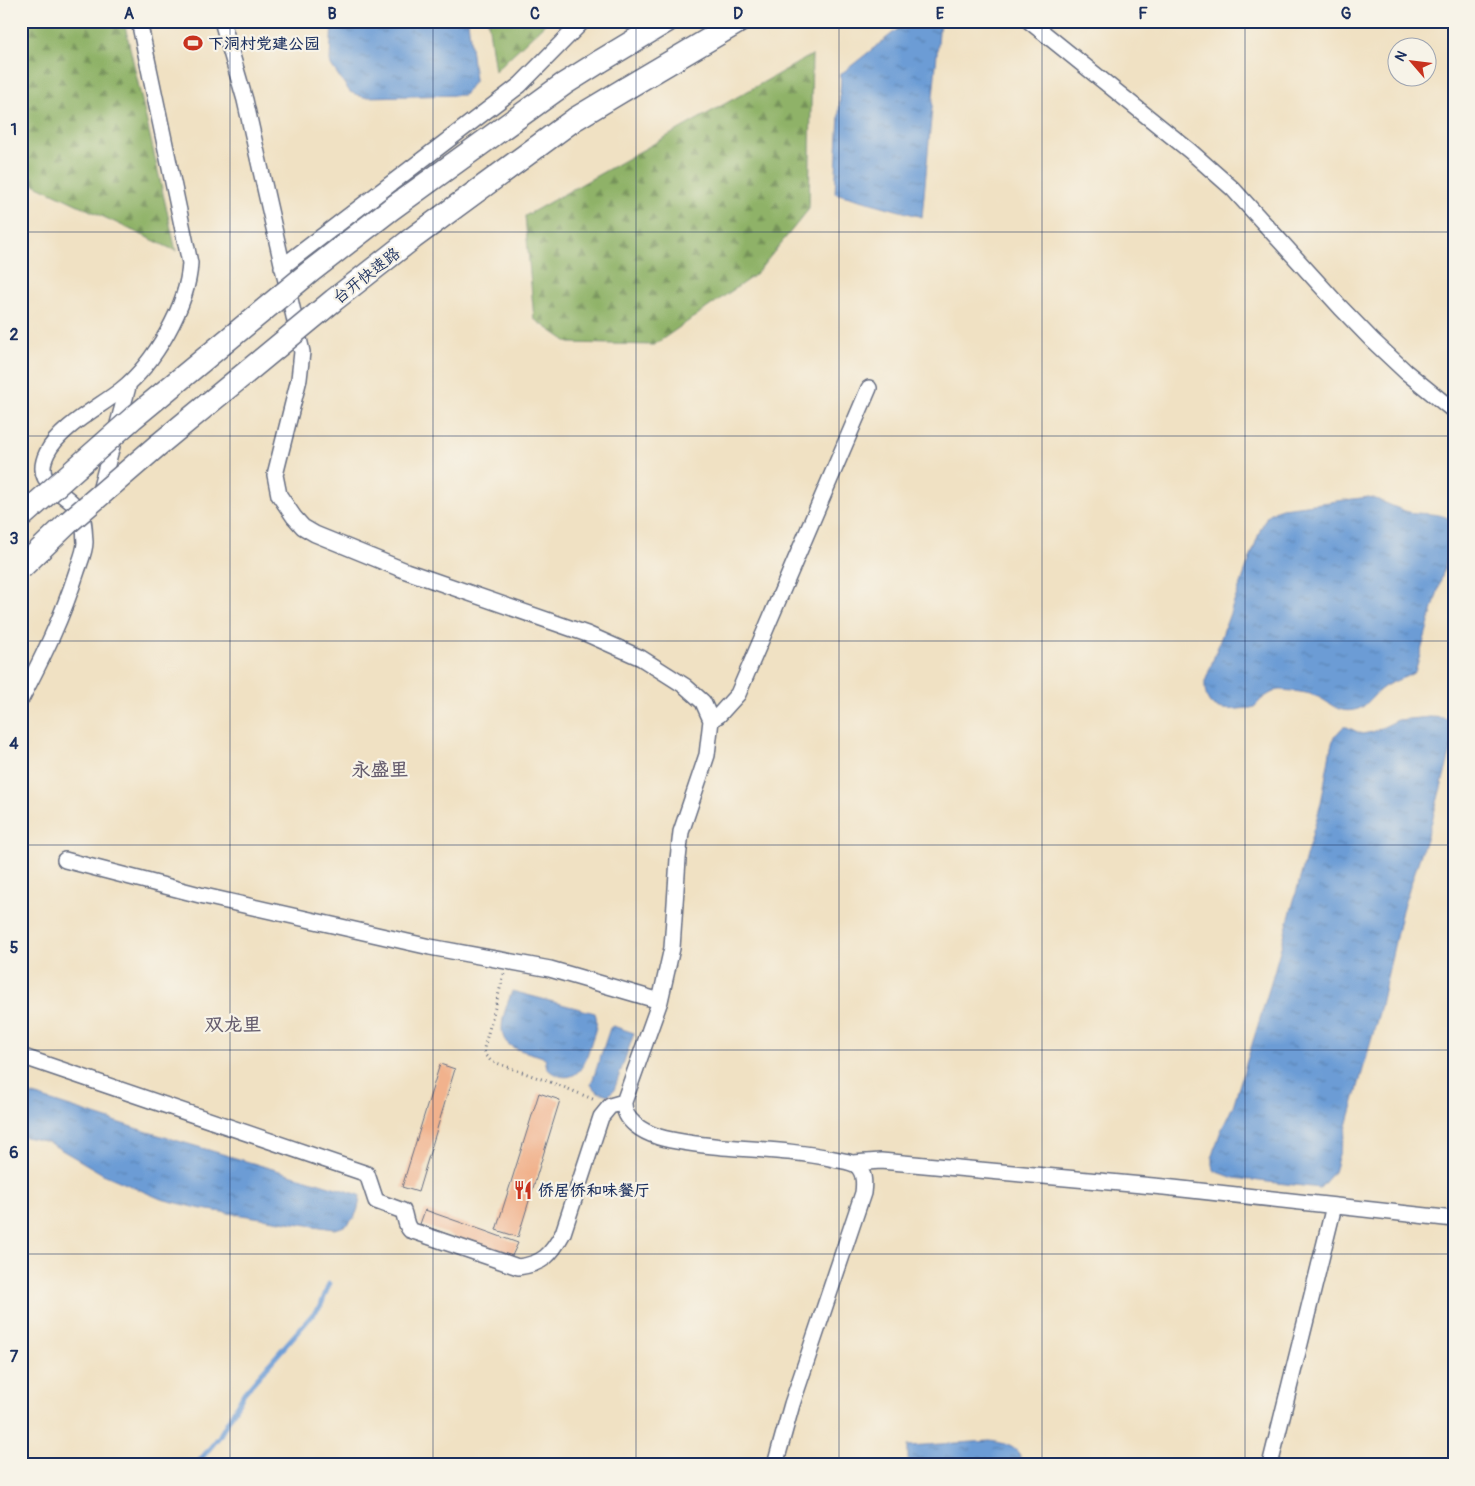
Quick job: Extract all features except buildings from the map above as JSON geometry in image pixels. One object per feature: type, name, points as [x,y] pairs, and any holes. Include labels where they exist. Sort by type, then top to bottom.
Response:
[{"type":"highway","points":[[21,517],[133,418],[311,271],[399,203],[564,84],[667,21]]},
{"type":"highway","name":"台开快速路","points":[[21,568],[70,522],[157,446],[334,300],[413,238],[575,119],[740,21]]},
{"type":"street","points":[[85,545],[83,520],[80,512],[44,478],[41,470],[47,453],[64,432],[129,383],[157,348],[177,315],[187,290],[190,264],[140,21]]},
{"type":"street","points":[[222,21],[245,100],[302,352],[299,379],[275,475],[279,495],[294,518],[315,534],[406,571],[588,634],[641,658],[685,686],[703,702],[711,720],[707,755],[682,832],[672,948],[660,1001],[624,1102],[624,1109],[630,1120],[647,1132],[659,1137],[696,1144],[812,1154],[853,1163],[881,1161],[1164,1187],[1454,1219]]},
{"type":"street","points":[[282,267],[520,85],[583,21]]},
{"type":"street","points":[[1030,21],[1190,151],[1233,189],[1372,340],[1406,372],[1454,411]]},
{"type":"street","points":[[21,699],[57,629],[70,595],[129,383]]},
{"type":"street","points":[[711,720],[719,715],[738,694],[869,388]]},
{"type":"street","points":[[65,860],[257,908],[430,947],[550,969],[660,1001]]},
{"type":"street","points":[[21,1056],[367,1174],[376,1201],[403,1211],[405,1224],[410,1230],[518,1267],[532,1265],[540,1261],[548,1256],[557,1245],[563,1233],[602,1117],[614,1104],[624,1102]]},
{"type":"street","points":[[775,1465],[792,1404],[863,1193],[864,1180],[859,1168],[853,1163]]},
{"type":"street","points":[[1270,1465],[1334,1206]]},
{"type":"path","points":[[507,961],[484,1048],[485,1055],[491,1061],[561,1086],[596,1101],[607,1110]]},
{"type":"green space","points":[[21,21],[124,21],[176,251],[21,178]]},
{"type":"green space","points":[[488,21],[548,21],[495,71]]},
{"type":"green space","points":[[812,55],[809,209],[756,274],[654,345],[569,343],[534,319],[525,216]]},
{"type":"water","points":[[332,21],[468,21],[475,80],[464,95],[363,97],[350,92],[331,65]]},
{"type":"water","points":[[908,21],[940,21],[922,217],[835,193],[841,74]]},
{"type":"water","points":[[1369,497],[1405,511],[1442,516],[1454,522],[1454,534],[1415,672],[1385,686],[1358,709],[1340,709],[1312,695],[1282,690],[1269,694],[1252,708],[1223,709],[1209,702],[1205,690],[1205,682],[1267,516],[1282,508]]},
{"type":"water","points":[[1430,717],[1451,720],[1454,724],[1454,739],[1432,821],[1402,910],[1380,1009],[1334,1172],[1320,1188],[1234,1178],[1215,1171],[1212,1165],[1212,1158],[1220,1133],[1233,1106],[1271,983],[1321,803],[1334,737],[1343,727],[1362,734],[1373,732],[1398,720]]},
{"type":"water","points":[[512,991],[595,1013],[595,1032],[585,1062],[578,1072],[567,1077],[555,1074],[547,1068],[545,1058],[515,1048],[506,1041],[502,1028]]},
{"type":"water","points":[[613,1026],[634,1033],[614,1090],[609,1095],[598,1092],[591,1085],[610,1028]]},
{"type":"water","points":[[21,1091],[138,1129],[360,1195],[356,1213],[354,1218],[346,1225],[334,1229],[202,1209],[161,1199],[103,1174],[48,1142],[21,1136]]},
{"type":"water","points":[[990,1441],[1007,1445],[1016,1450],[1022,1459],[1023,1465],[908,1465],[908,1446]]},
{"type":"waterway","points":[[196,1465],[219,1437],[244,1393],[321,1305],[329,1284]]},
{"type":"place","name":"下洞村党建公园","points":[[193,43]]},
{"type":"place","name":"侨居侨和味餐厅","points":[[523,1190]]},
{"type":"district","name":"永盛里","points":[[380,769]]},
{"type":"district","name":"双龙里","points":[[233,1024]]}]
